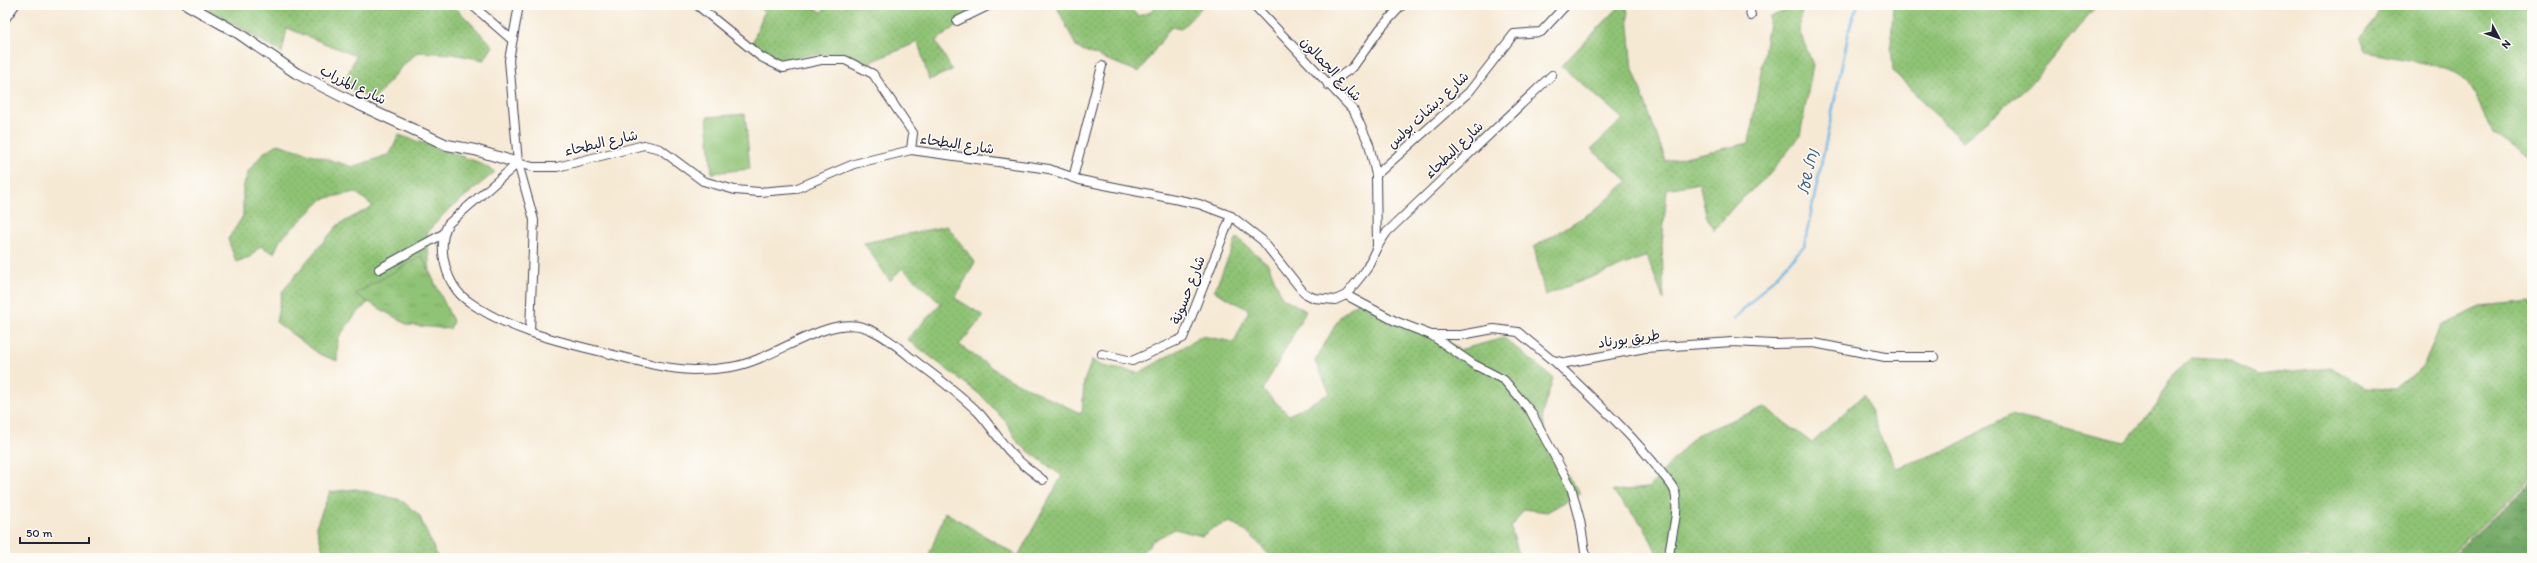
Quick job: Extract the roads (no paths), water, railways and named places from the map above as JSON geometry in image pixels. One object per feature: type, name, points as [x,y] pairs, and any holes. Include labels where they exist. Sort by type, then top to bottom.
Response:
[{"type":"street","points":[[5,19],[15,5]]},
{"type":"street","name":"شارع المزراب","points":[[188,5],[238,33],[296,73],[349,100],[447,145],[475,150],[518,164]]},
{"type":"street","points":[[472,5],[511,39]]},
{"type":"street","points":[[519,5],[511,39],[509,60],[518,164],[534,220],[530,332]]},
{"type":"street","points":[[697,5],[761,57],[783,68],[821,60],[845,60],[873,74],[913,133],[911,150]]},
{"type":"street","points":[[957,21],[990,5]]},
{"type":"street","name":"شارع الجمالون","points":[[1254,5],[1354,111],[1368,144],[1376,175],[1377,247],[1366,270],[1346,295]]},
{"type":"street","points":[[1328,85],[1353,67],[1380,29],[1402,5]]},
{"type":"street","name":"شارع دبشات بولس","points":[[1376,175],[1469,92],[1514,34],[1541,32],[1566,5]]},
{"type":"street","points":[[1750,5],[1751,16]]},
{"type":"street","points":[[1073,178],[1102,66]]},
{"type":"street","name":"شارع البطحاء","points":[[1377,247],[1387,232],[1552,75]]},
{"type":"street","name":"شارع البطحاء","points":[[518,164],[533,167],[557,166],[644,145],[660,149],[703,181],[735,190],[759,192],[795,189],[854,164],[911,150],[1048,169],[1073,178],[1199,204],[1231,216],[1262,240],[1304,292],[1314,298],[1329,301],[1346,295]]},
{"type":"street","points":[[518,164],[448,224],[443,234],[442,251],[452,279],[459,292],[466,300],[486,313],[530,332],[656,366],[694,370],[746,364],[836,325],[848,324],[866,328],[892,343],[958,393],[980,414],[1012,454],[1043,480]]},
{"type":"street","name":"شارع حسونة","points":[[1102,354],[1132,361],[1183,338],[1231,216]]},
{"type":"street","points":[[379,269],[443,234]]},
{"type":"street","points":[[1346,295],[1395,321],[1431,334],[1473,364],[1504,380],[1531,412],[1570,487],[1580,520],[1586,558]]},
{"type":"street","points":[[1431,334],[1461,335],[1494,329],[1518,332],[1552,360],[1603,408],[1646,454],[1674,490],[1677,512],[1670,543],[1669,558]]},
{"type":"street","name":"طريق بورناد","points":[[1552,360],[1566,363],[1645,348],[1732,342],[1774,344],[1814,342],[1885,357],[1934,356]]},
{"type":"waterway","name":"נחל שעל","points":[[1734,320],[1804,246],[1851,22],[1858,5]]}]
